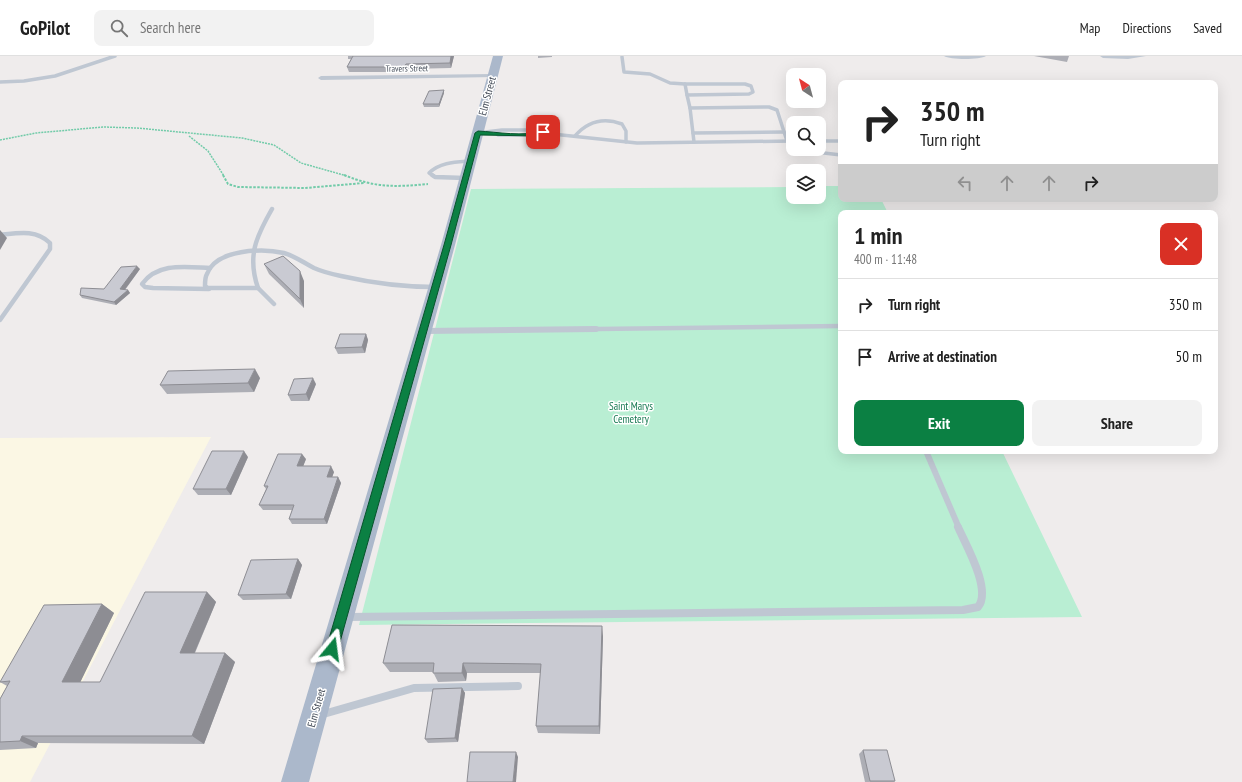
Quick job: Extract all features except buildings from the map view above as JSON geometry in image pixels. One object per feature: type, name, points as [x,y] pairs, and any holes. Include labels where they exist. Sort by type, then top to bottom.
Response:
[{"type":"main road","name":"Elm Street","points":[[294,782],[423,331],[462,173],[487,133],[493,76],[498,56]]},
{"type":"street","points":[[947,56],[970,58],[983,56]]},
{"type":"street","points":[[1103,56],[1143,56]]},
{"type":"street","name":"Travers Street","points":[[321,78],[493,76]]},
{"type":"lane","points":[[0,82],[24,81],[55,76],[115,56]]},
{"type":"lane","points":[[622,57],[624,72],[650,74],[670,83],[745,84],[750,86],[753,92],[749,94],[687,95]]},
{"type":"lane","points":[[685,84],[690,108],[694,142]]},
{"type":"lane","points":[[690,108],[774,108],[777,110],[786,136]]},
{"type":"lane","points":[[575,136],[585,125],[592,121],[607,120],[622,124],[626,130],[626,142]]},
{"type":"lane","points":[[487,133],[498,135],[537,135],[543,132],[626,142],[786,141]]},
{"type":"lane","points":[[693,133],[784,132]]},
{"type":"lane","points":[[826,141],[838,141]]},
{"type":"lane","points":[[826,153],[838,155]]},
{"type":"lane","points":[[441,166],[462,173],[435,177],[429,173],[433,169],[441,166]]},
{"type":"lane","points":[[272,208],[256,238],[252,251],[252,269],[258,288],[274,304]]},
{"type":"lane","points":[[0,234],[22,232],[41,235],[50,243],[50,249],[0,320]]},
{"type":"lane","points":[[212,289],[206,288],[205,285],[205,276],[210,268],[229,255],[252,251],[282,253],[333,275],[390,285],[435,287]]},
{"type":"lane","points":[[210,268],[159,270],[148,276],[142,285],[153,288],[258,288]]},
{"type":"lane","points":[[423,331],[838,326]]},
{"type":"lane","points":[[342,617],[963,610],[978,608],[983,596],[981,581],[927,454]]},
{"type":"lane","points":[[313,717],[414,688],[518,686]]},
{"type":"path","points":[[0,140],[36,133],[103,127],[138,128],[187,134],[242,138],[264,142],[274,145],[301,163],[334,171],[364,183],[393,187],[441,184],[462,173]]},
{"type":"path","points":[[187,134],[206,147],[213,155],[228,184],[249,188],[286,189],[328,187],[364,183]]},
{"type":"shaded area","points":[[211,437],[30,782],[0,782],[0,438]]},
{"type":"green space","name":"Saint Marys Cemetery","points":[[826,186],[838,186],[838,202],[882,202],[886,210],[838,210],[838,454],[1003,454],[1082,617],[359,625],[471,189],[786,187],[786,204],[826,204]]},
{"type":"route","points":[[332,649],[416,359],[478,133],[496,132],[498,135],[537,135],[543,132]]}]
